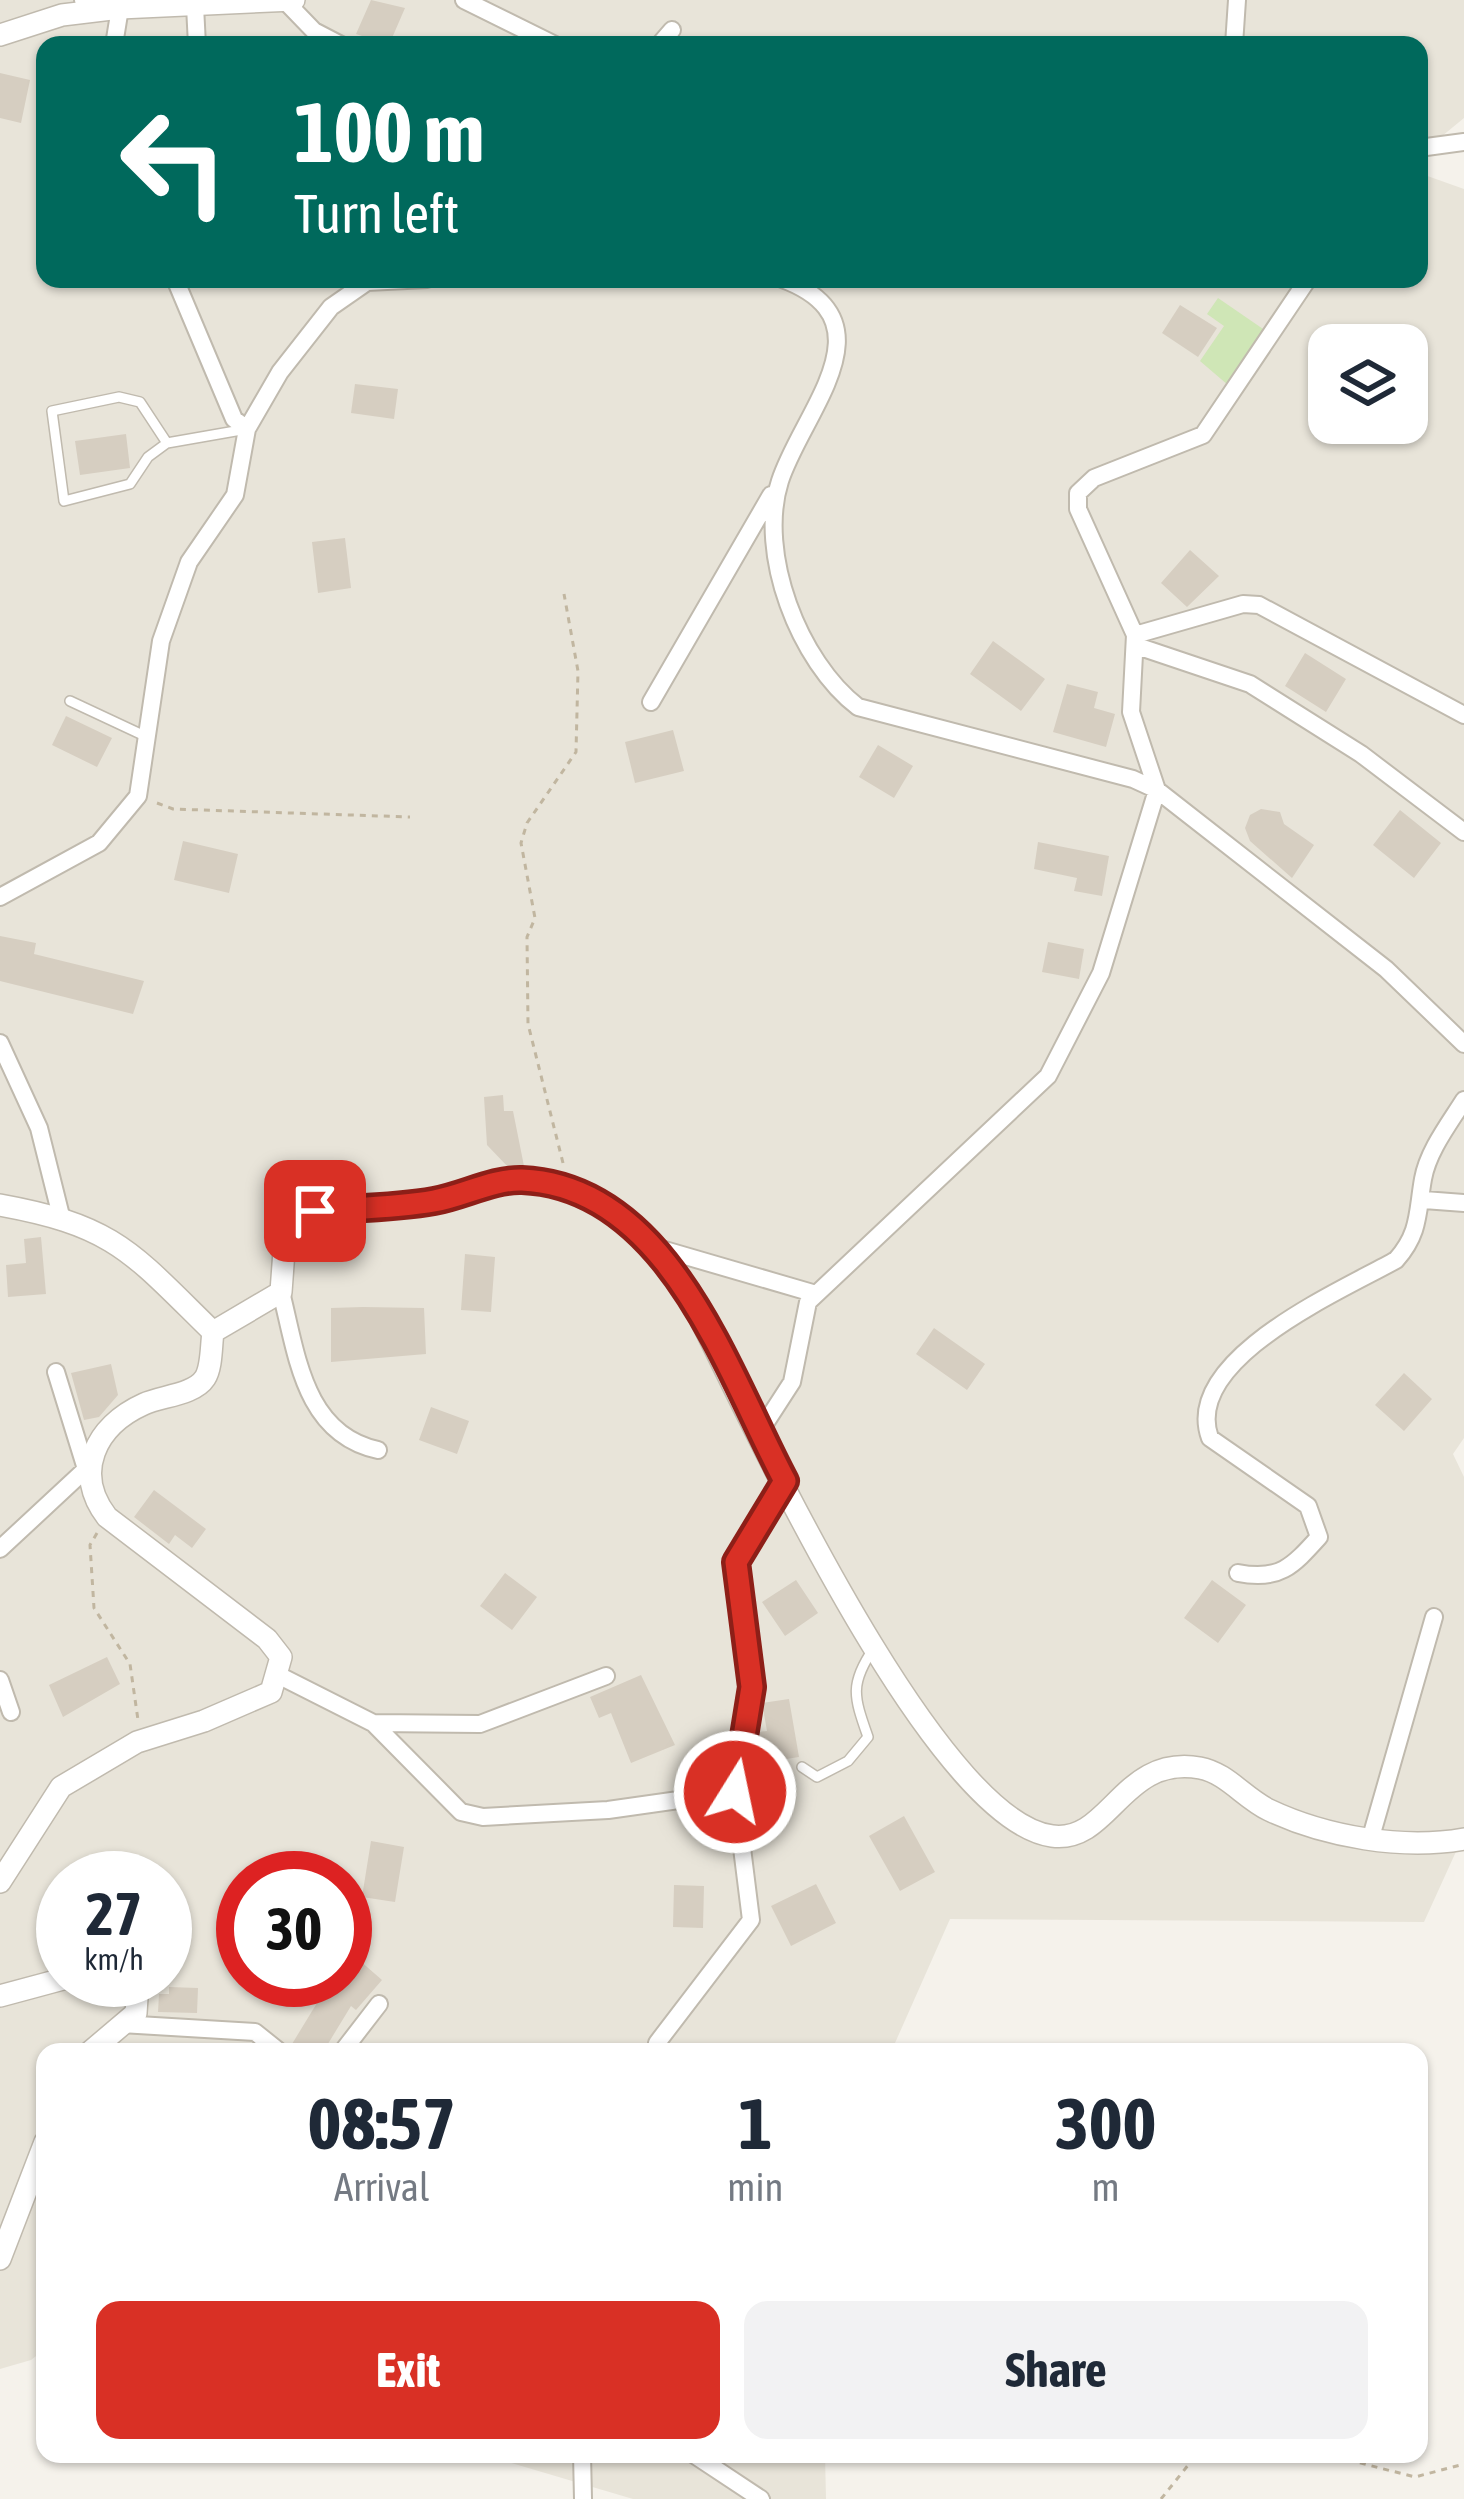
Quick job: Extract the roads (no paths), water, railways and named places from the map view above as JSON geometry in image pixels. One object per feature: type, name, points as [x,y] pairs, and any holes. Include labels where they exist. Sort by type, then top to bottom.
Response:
[{"type":"street","points":[[83,0],[196,15],[290,1],[324,36]]},
{"type":"street","points":[[464,0],[534,36]]},
{"type":"street","points":[[499,0],[499,21]]},
{"type":"street","points":[[1235,36],[1238,0]]},
{"type":"street","points":[[0,35],[62,15],[120,8]]},
{"type":"street","points":[[115,36],[120,8]]},
{"type":"street","points":[[196,15],[196,36]]},
{"type":"street","points":[[196,15],[203,36]]},
{"type":"street","points":[[666,36],[671,30]]},
{"type":"street","points":[[1428,147],[1464,142]]},
{"type":"street","points":[[179,288],[233,419],[248,429]]},
{"type":"street","points":[[0,897],[99,843],[138,796],[161,641],[189,562],[235,495],[248,429],[280,372],[331,307],[358,288]]},
{"type":"street","points":[[651,702],[780,479],[838,360],[836,328],[821,299],[803,288]]},
{"type":"street","points":[[759,1432],[792,1382],[808,1302],[1048,1076],[1101,973],[1156,790],[1131,712],[1136,641],[1078,509],[1078,493],[1094,478],[1203,435],[1302,288]]},
{"type":"street","points":[[780,479],[772,520],[776,558],[794,616],[841,694],[858,707],[1133,779],[1156,790],[1386,969],[1464,1044]]},
{"type":"street","points":[[1136,641],[1243,604],[1259,605],[1464,715]]},
{"type":"street","points":[[1136,641],[1250,684],[1361,754],[1464,832]]},
{"type":"street","points":[[0,1043],[40,1128],[61,1216]]},
{"type":"street","points":[[1238,1574],[1266,1579],[1289,1570],[1319,1537],[1308,1506],[1210,1438],[1207,1412],[1232,1362],[1263,1335],[1396,1261],[1418,1229],[1423,1181],[1434,1150],[1464,1100]]},
{"type":"street","points":[[378,1450],[348,1444],[307,1394],[281,1292],[284,1252],[315,1211],[434,1201],[521,1180],[562,1189],[629,1223],[658,1248],[684,1286],[874,1648],[929,1734],[965,1778],[1031,1832],[1058,1837],[1084,1831],[1139,1780],[1172,1763],[1212,1770],[1266,1809],[1310,1826],[1404,1845],[1464,1839]]},
{"type":"street","points":[[1424,1200],[1464,1204]]},
{"type":"street","points":[[0,1205],[61,1216],[121,1242],[213,1332]]},
{"type":"street","points":[[658,1248],[816,1294]]},
{"type":"street","points":[[213,1332],[281,1292]]},
{"type":"street","points":[[0,1549],[86,1469],[96,1444],[120,1420],[141,1405],[196,1387],[207,1376],[213,1332]]},
{"type":"street","points":[[0,1882],[61,1786],[136,1742],[271,1692],[281,1658],[267,1639],[107,1516],[94,1500],[56,1372]]},
{"type":"street","points":[[657,2043],[751,1920],[735,1792],[752,1687],[736,1562],[785,1481]]},
{"type":"street","points":[[1371,1837],[1434,1617]]},
{"type":"street","points":[[278,1675],[374,1723],[461,1811],[483,1817],[608,1810],[735,1792]]},
{"type":"street","points":[[374,1723],[480,1724],[606,1676]]},
{"type":"street","points":[[0,1680],[11,1712]]},
{"type":"street","points":[[0,1996],[36,1986]]},
{"type":"street","points":[[349,2043],[379,2003]]},
{"type":"street","points":[[100,2043],[136,2013],[136,2007]]},
{"type":"street","points":[[121,2024],[255,2032],[269,2043]]},
{"type":"street","points":[[0,2259],[36,2165]]},
{"type":"street","points":[[582,2463],[583,2499]]},
{"type":"street","points":[[707,2463],[761,2499]]},
{"type":"lane","points":[[167,443],[140,402],[119,397],[52,411],[64,501],[130,484],[148,457],[167,443],[248,429]]},
{"type":"lane","points":[[70,701],[149,738]]},
{"type":"lane","points":[[802,1767],[817,1777],[848,1761],[868,1737],[856,1704],[856,1674],[874,1648]]}]
